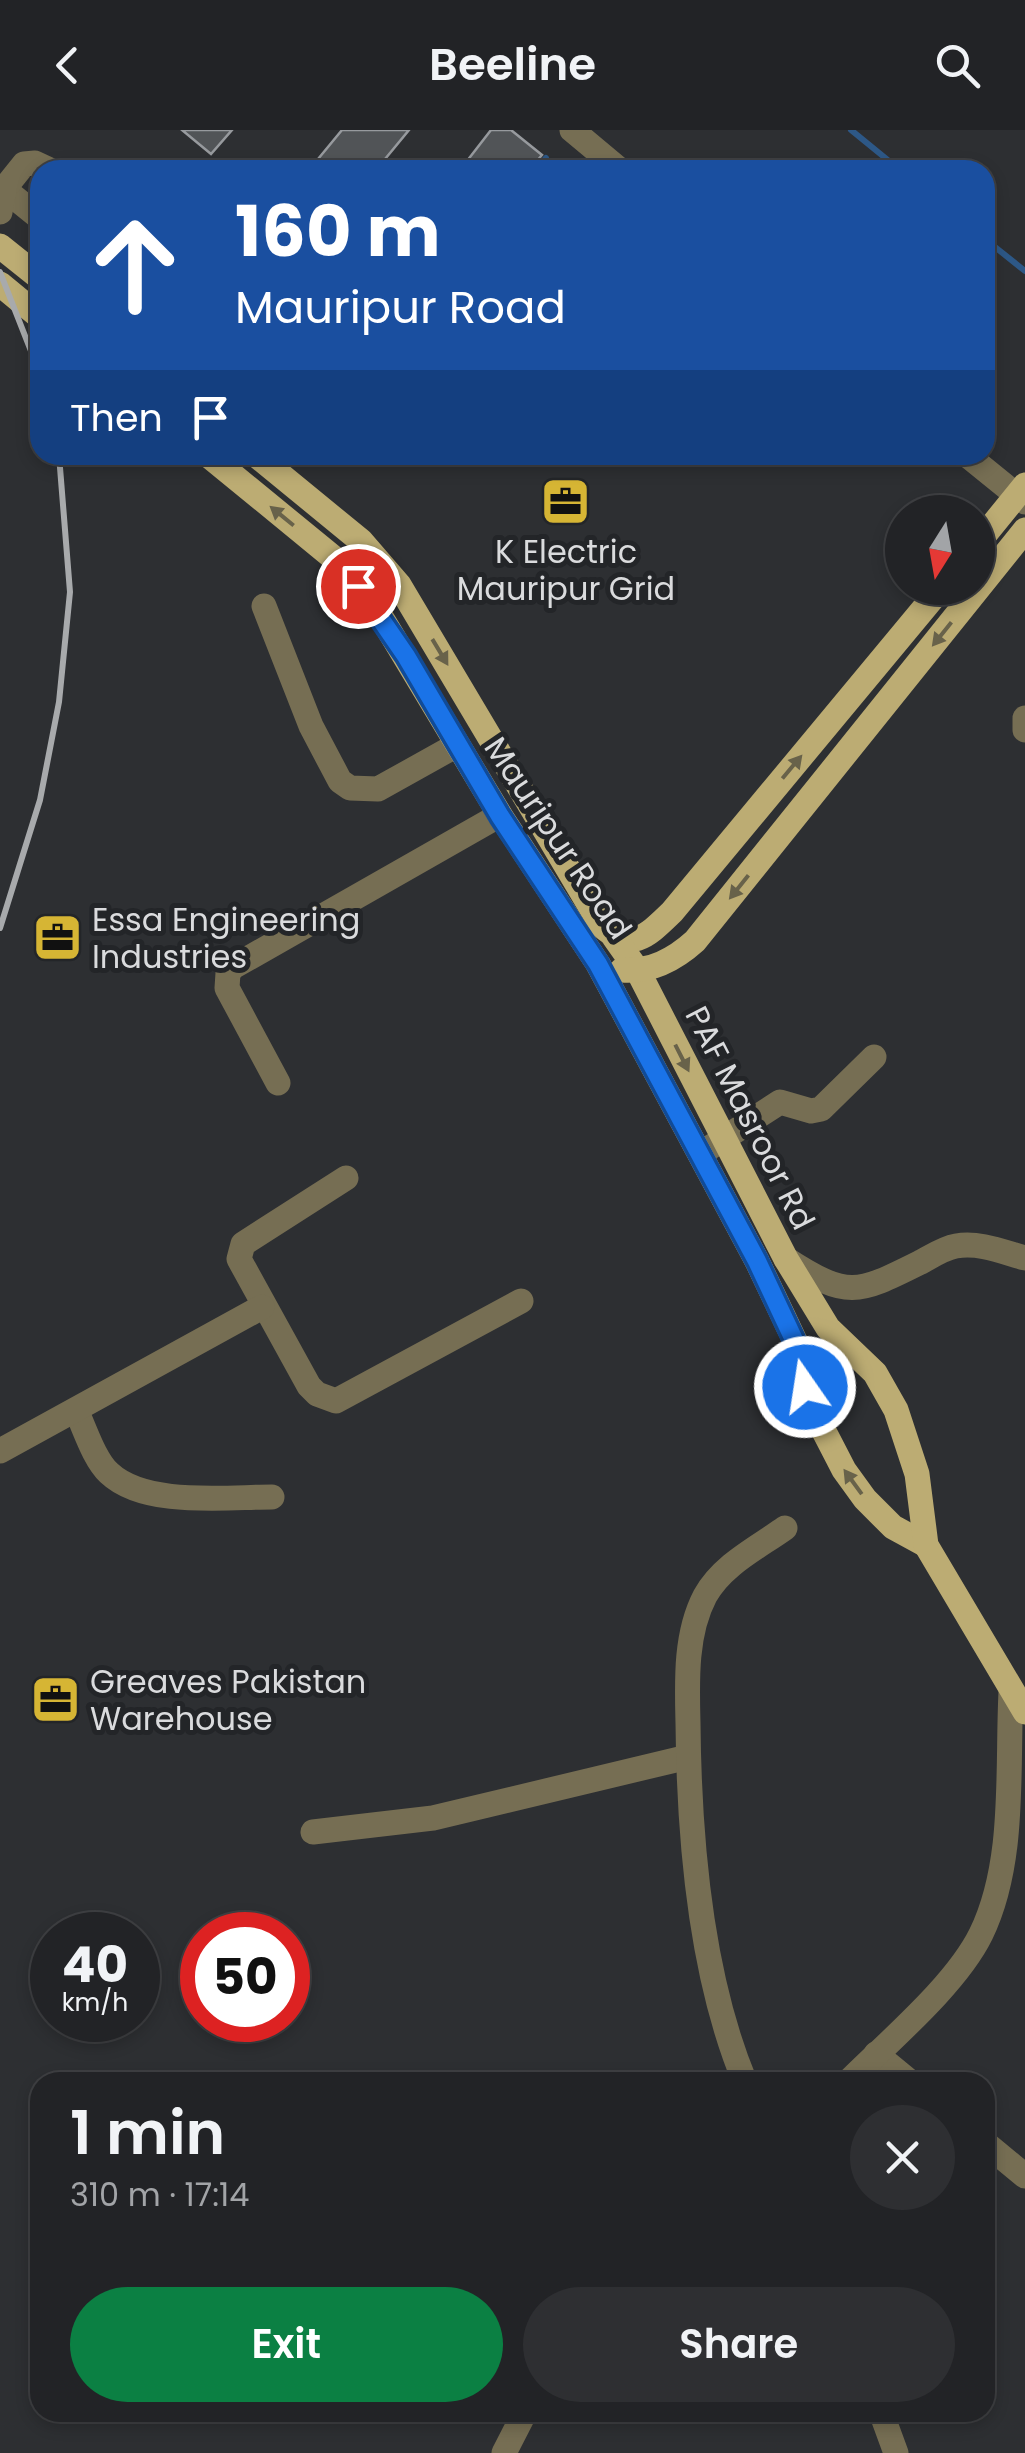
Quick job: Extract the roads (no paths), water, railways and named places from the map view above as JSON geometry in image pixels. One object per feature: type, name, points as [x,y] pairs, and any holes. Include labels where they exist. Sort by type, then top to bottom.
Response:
[{"type":"main road","points":[[0,246],[30,270]]},
{"type":"main road","points":[[0,284],[30,305]]},
{"type":"main road","name":"Mauripur Road","points":[[220,465],[341,564],[375,608],[500,816],[598,964],[611,970],[638,972],[676,959],[695,941],[1025,530]]},
{"type":"main road","name":"Mauripur Road","points":[[268,465],[361,541],[399,586],[602,926],[614,937],[634,941],[651,932],[672,912],[926,605]]},
{"type":"main road","points":[[995,524],[1022,494]]},
{"type":"main road","name":"PAF Masroor Rd","points":[[614,937],[638,972],[786,1259],[828,1328],[876,1373],[896,1410],[917,1474],[926,1545]]},
{"type":"main road","name":"PAF Masroor Rd","points":[[598,964],[757,1261],[796,1344],[813,1410],[844,1470],[893,1527],[926,1545]]},
{"type":"main road","points":[[926,1545],[1018,1702]]},
{"type":"street","points":[[572,130],[608,160]]},
{"type":"street","points":[[30,163],[24,164],[2,200],[30,213]]},
{"type":"street","points":[[982,465],[1022,494]]},
{"type":"street","points":[[264,606],[311,726],[340,781],[350,788],[378,789],[457,745]]},
{"type":"street","points":[[1025,718],[1025,730]]},
{"type":"street","points":[[278,1082],[227,988],[232,966],[500,816]]},
{"type":"street","points":[[700,1154],[780,1102],[812,1111],[821,1109],[874,1057]]},
{"type":"street","points":[[346,1178],[243,1244],[239,1259],[308,1386],[327,1400],[336,1401],[521,1301]]},
{"type":"street","points":[[786,1259],[818,1280],[852,1289],[872,1286],[950,1247],[982,1246],[1025,1258]]},
{"type":"street","points":[[0,1451],[262,1306]]},
{"type":"street","points":[[76,1410],[107,1472],[130,1488],[160,1496],[272,1497]]},
{"type":"street","points":[[741,2072],[714,1976],[689,1812],[687,1677],[691,1642],[703,1599],[720,1574],[785,1528]]},
{"type":"street","points":[[858,2072],[955,1972],[979,1938],[991,1910],[1002,1863],[1018,1702]]},
{"type":"street","points":[[312,1832],[433,1818],[688,1757]]},
{"type":"street","points":[[876,2054],[898,2072]]},
{"type":"street","points":[[995,2152],[1025,2176]]},
{"type":"street","points":[[504,2453],[520,2422]]},
{"type":"street","points":[[885,2422],[896,2453]]},
{"type":"waterway","points":[[851,130],[888,160]]},
{"type":"waterway","points":[[995,247],[1025,271]]},
{"type":"railway","points":[[0,272],[30,348]]},
{"type":"railway","points":[[0,928],[40,800],[59,702],[70,592],[60,465]]},
{"type":"place","name":"K Electric Mauripur Grid","points":[[566,502]]},
{"type":"place","name":"Essa Engineering Industries","points":[[57,938]]},
{"type":"place","name":"Greaves Pakistan Warehouse","points":[[55,1700]]}]
